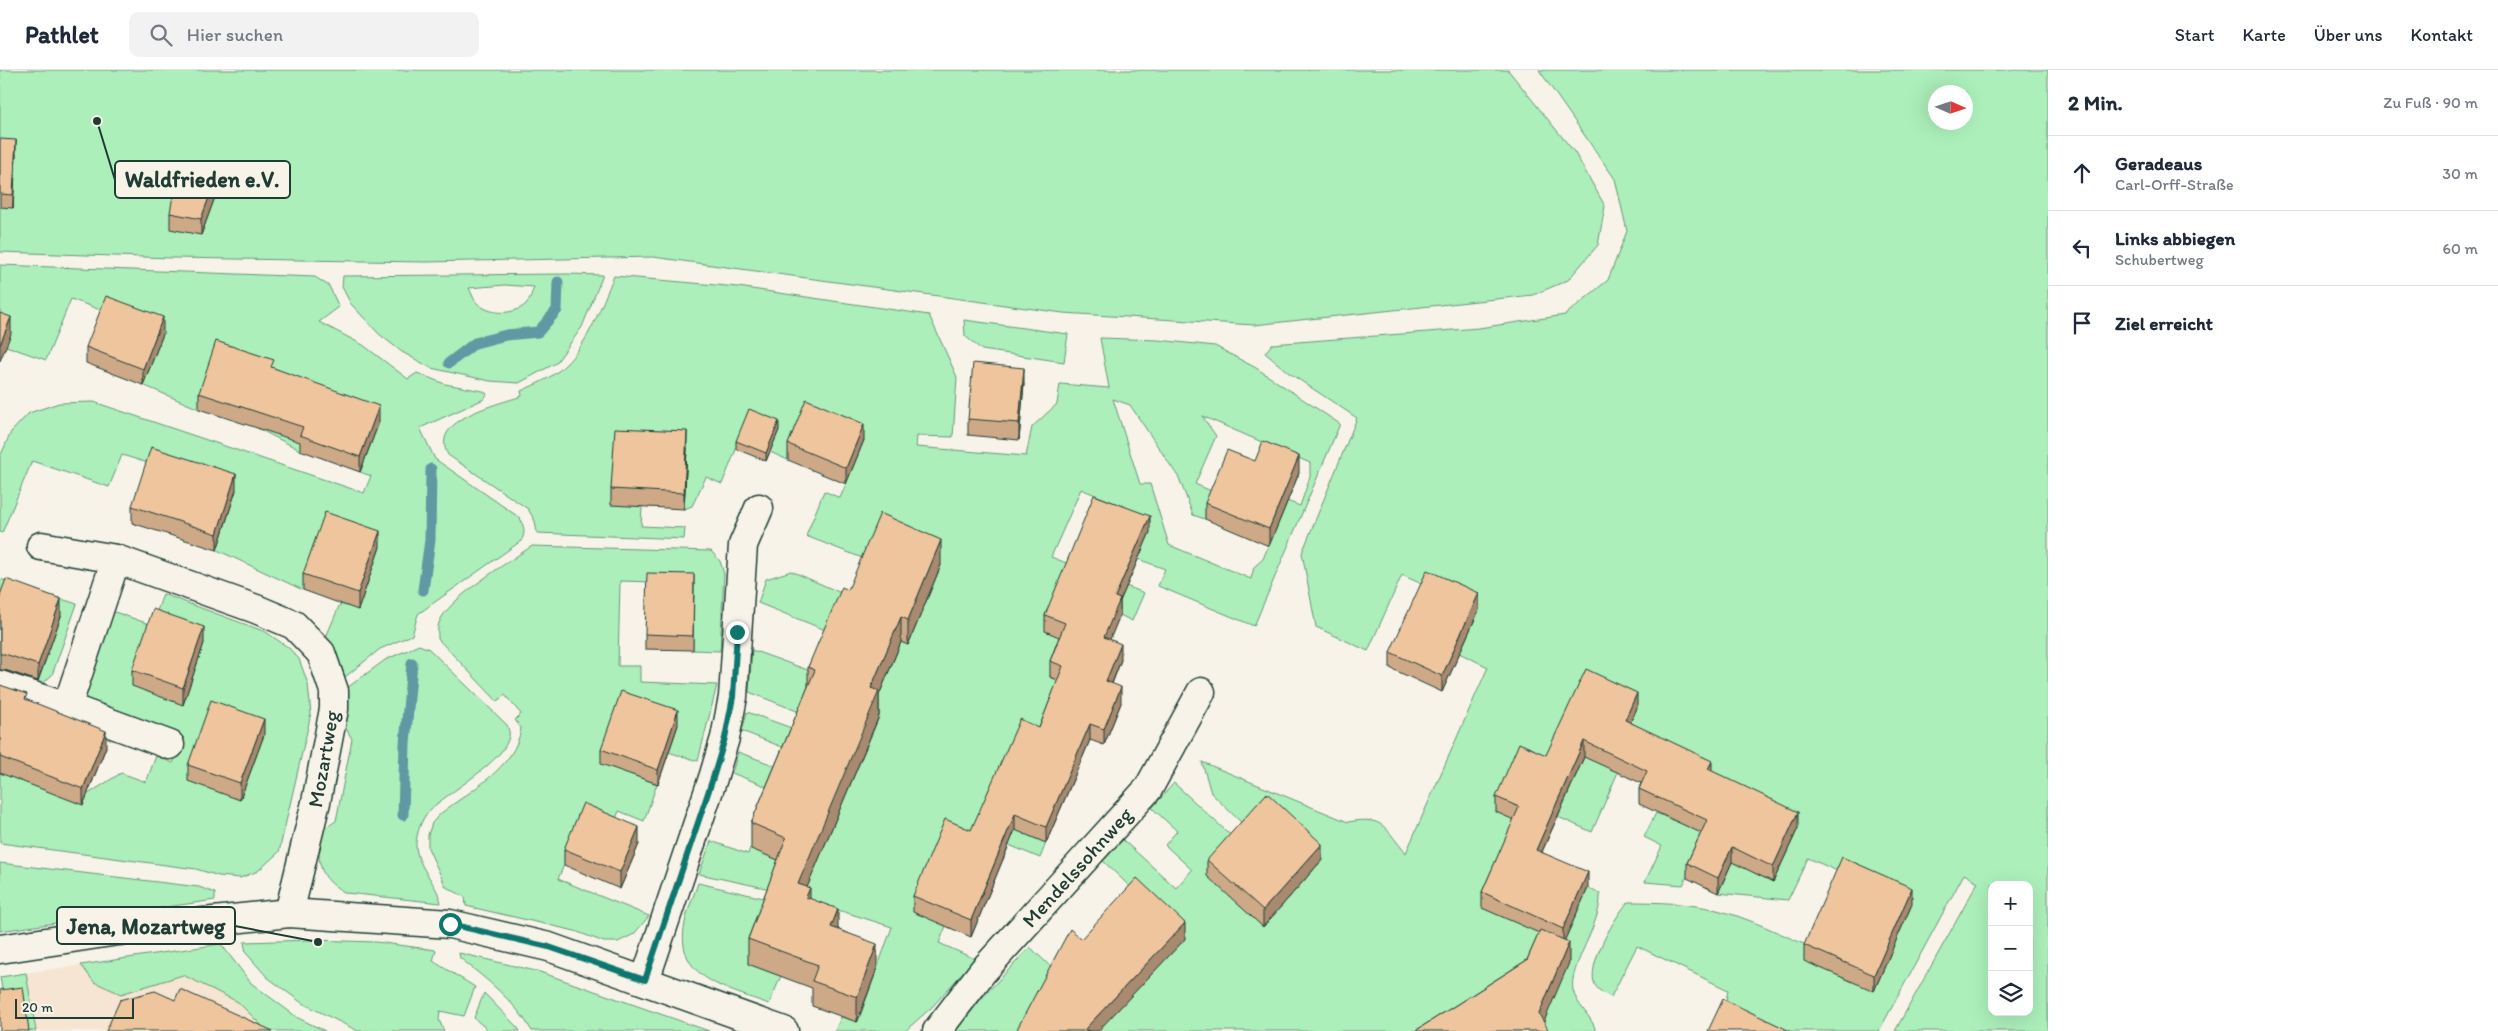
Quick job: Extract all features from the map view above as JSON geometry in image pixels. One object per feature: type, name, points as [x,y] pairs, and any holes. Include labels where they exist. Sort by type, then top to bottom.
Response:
[{"type":"street","points":[[645,980],[725,738],[733,697],[743,545],[759,508]]},
{"type":"street","name":"Mozartweg","points":[[41,546],[116,559],[256,609],[294,625],[321,654],[334,691],[334,709],[316,802],[289,913]]},
{"type":"street","points":[[67,707],[116,559]]},
{"type":"street","points":[[0,686],[67,707],[170,745]]},
{"type":"street","name":"Mendelssohnweg","points":[[936,1031],[983,971],[1148,789],[1201,692]]},
{"type":"street","points":[[0,949],[118,931],[289,913],[450,924],[549,947],[784,1031]]},
{"type":"shaded area","points":[[81,965],[94,982],[121,994],[183,975],[238,1002],[267,1031],[36,1031],[26,973]]},
{"type":"green space","points":[[0,70],[1508,70],[1575,153],[1605,206],[1598,245],[1568,280],[1533,295],[1254,325],[1063,313],[653,257],[426,262],[172,258],[0,252]]},
{"type":"green space","points":[[1539,70],[2048,70],[2048,1031],[1895,1031],[1978,882],[1964,874],[1879,1031],[1755,1031],[1723,1016],[1728,990],[1637,946],[1611,997],[1601,991],[1594,982],[1595,963],[1604,940],[1616,918],[1628,902],[1684,904],[1717,910],[1753,922],[1811,947],[1912,904],[1808,858],[1788,900],[1718,893],[1732,862],[1773,882],[1798,828],[1701,848],[1683,885],[1645,882],[1662,846],[1644,837],[1656,813],[1689,827],[1663,753],[1586,684],[1618,772],[1592,832],[1558,817],[1573,782],[1519,759],[1543,832],[1536,850],[1563,944],[1588,888],[1600,894],[1596,918],[1575,970],[1573,981],[1575,995],[1596,1031],[956,1031],[982,998],[1030,947],[1074,989],[1123,1004],[1185,939],[1103,861],[1123,840],[1176,888],[1192,870],[1165,845],[1177,831],[1152,808],[1174,783],[1238,842],[1263,926],[1322,860],[1249,830],[1211,793],[1202,762],[1348,822],[1361,820],[1378,823],[1388,831],[1406,853],[1488,667],[1459,653],[1479,610],[1402,575],[1368,651],[1316,627],[1302,553],[1357,418],[1289,373],[1265,353],[1272,344],[1479,328],[1565,315],[1608,280],[1627,231],[1615,179]]},
{"type":"green space","points":[[0,265],[315,277],[329,286],[339,307],[319,322],[363,345],[408,379],[417,373],[445,384],[483,391],[487,394],[484,399],[420,428],[435,459],[520,518],[524,530],[523,538],[418,614],[412,635],[380,649],[345,677],[338,657],[326,637],[340,604],[358,609],[325,528],[303,590],[217,550],[236,490],[122,455],[109,487],[32,461],[2,533],[0,532],[0,457],[11,432],[29,413],[59,403],[94,402],[364,493],[371,476],[360,472],[379,422],[300,450],[257,428],[274,376],[216,357],[199,409],[143,385],[162,333],[71,299],[46,360],[6,346],[0,329]]},
{"type":"green space","points":[[603,275],[582,327],[556,363],[519,383],[490,381],[431,368],[402,352],[379,334],[351,304],[342,287],[343,276]],"holes":[[[505,285],[534,287],[526,304],[521,308],[508,312],[494,312],[481,306],[476,302],[469,288]]]},
{"type":"green space","points":[[614,276],[738,287],[929,315],[957,377],[953,437],[917,436],[916,447],[1026,456],[1032,427],[1057,404],[1060,384],[1109,388],[1100,338],[1158,340],[1215,346],[1256,368],[1340,424],[1254,626],[1158,586],[1165,569],[1138,559],[1149,532],[1125,507],[1081,489],[1051,557],[1144,593],[1132,621],[1120,615],[1065,639],[1050,677],[1063,682],[1047,722],[984,816],[1046,843],[1040,858],[1009,845],[1003,860],[945,835],[946,926],[939,943],[975,959],[932,1007],[905,1031],[835,1031],[841,1017],[858,1022],[892,927],[775,890],[699,874],[711,841],[748,854],[750,848],[812,874],[879,717],[871,714],[901,642],[908,645],[941,565],[870,561],[806,536],[824,491],[840,498],[846,484],[806,416],[788,460],[770,452],[749,418],[722,484],[706,477],[692,506],[684,509],[687,448],[642,507],[641,526],[685,528],[684,539],[537,533],[535,521],[528,509],[448,455],[444,442],[448,432],[457,423],[483,409],[522,396],[521,391],[549,377],[573,357],[599,312]],"holes":[[[1113,399],[1130,405],[1179,478],[1193,515],[1205,519],[1216,493],[1195,484],[1216,436],[1202,416],[1310,463],[1310,477],[1300,506],[1287,501],[1263,559],[1254,567],[1251,579],[1169,545],[1150,484],[1140,484]]]},
{"type":"green space","points":[[964,320],[1068,334],[1064,362],[982,350],[965,336]]},
{"type":"green space","points":[[532,546],[711,551],[720,561],[724,574],[720,651],[693,650],[694,583],[620,581],[618,666],[640,666],[640,682],[717,685],[698,761],[668,752],[677,725],[601,763],[657,784],[644,821],[619,811],[611,832],[583,820],[558,879],[649,916],[634,934],[618,942],[604,942],[575,931],[466,906],[465,897],[446,887],[428,848],[428,835],[432,823],[440,814],[501,767],[517,742],[521,728],[515,720],[521,714],[505,695],[497,701],[438,639],[439,623],[444,613],[466,592]]},
{"type":"green space","points":[[791,571],[855,599],[833,633],[758,603],[766,579]]},
{"type":"green space","points":[[0,579],[77,604],[52,675],[39,687],[0,676]]},
{"type":"green space","points":[[163,594],[266,632],[289,648],[299,659],[308,684],[311,714],[279,852],[258,871],[240,878],[219,876],[196,869],[0,843],[0,732],[83,805],[88,794],[121,773],[146,782],[156,756],[173,763],[183,740],[93,708],[84,700],[82,692],[109,610],[152,625]]},
{"type":"green space","points":[[419,645],[429,649],[507,725],[509,733],[505,746],[498,756],[429,811],[420,826],[416,843],[419,859],[439,895],[441,903],[346,893],[329,881],[324,874],[319,859],[322,830],[336,821],[352,739],[344,725],[347,688],[385,660]]},
{"type":"green space","points":[[752,650],[816,673],[807,715],[749,692]]},
{"type":"green space","points":[[747,712],[800,731],[792,751],[742,731]]},
{"type":"green space","points":[[738,752],[784,769],[775,790],[732,773]]},
{"type":"green space","points":[[0,863],[199,887],[215,893],[215,900],[0,931]]},
{"type":"green space","points":[[698,883],[772,900],[748,963],[781,976],[769,1004],[722,987],[708,979],[696,969],[687,957],[684,942],[685,923]]},
{"type":"green space","points":[[312,940],[376,942],[436,950],[433,961],[475,987],[464,1016],[440,1011],[439,1020],[444,1031],[358,1031],[302,1003],[267,977],[246,953],[244,942]]},
{"type":"green space","points":[[221,944],[251,983],[298,1018],[325,1031],[267,1031],[238,1002],[183,975],[121,994],[94,982],[81,965]]},
{"type":"green space","points":[[459,953],[540,972],[709,1031],[532,1031],[509,1000],[460,958]]},
{"type":"green space","points":[[26,973],[36,1031],[27,1031],[5,1006],[0,977]]},
{"type":"green space","points":[[484,993],[520,1031],[489,1031],[474,1018]]},
{"type":"building","points":[[0,139],[16,140],[13,195],[0,194]]},
{"type":"building","points":[[178,166],[218,173],[201,219],[170,213]]},
{"type":"building","points":[[106,296],[163,317],[143,369],[86,347]]},
{"type":"building","points":[[0,313],[11,317],[0,345]]},
{"type":"building","points":[[216,341],[274,360],[271,367],[379,406],[360,457],[300,435],[303,427],[199,393]]},
{"type":"building","points":[[973,363],[1024,368],[1019,423],[968,419]]},
{"type":"building","points":[[806,399],[864,424],[846,468],[788,444]]},
{"type":"building","points":[[749,409],[779,421],[766,453],[736,441]]},
{"type":"building","points":[[615,428],[687,431],[684,493],[611,489]]},
{"type":"building","points":[[1263,441],[1299,456],[1269,529],[1205,503],[1227,450],[1255,461]]},
{"type":"building","points":[[151,447],[236,474],[217,534],[132,506]]},
{"type":"building","points":[[1094,495],[1150,516],[1115,597],[1120,599],[1104,637],[1121,644],[1106,681],[1121,687],[1104,729],[1090,724],[1046,827],[1015,814],[971,920],[913,896],[945,819],[971,830],[1020,719],[1039,728],[1063,666],[1050,661],[1065,623],[1045,615]]},
{"type":"building","points":[[325,512],[380,531],[358,593],[303,574]]},
{"type":"building","points":[[880,513],[941,540],[908,620],[901,617],[871,688],[879,691],[798,884],[810,888],[806,897],[838,909],[831,927],[877,944],[857,997],[812,981],[818,965],[748,939],[786,838],[751,823],[815,670],[808,667],[842,587],[848,590]]},
{"type":"building","points":[[1427,570],[1479,593],[1442,676],[1390,652]]},
{"type":"building","points":[[647,573],[694,574],[693,636],[645,634]]},
{"type":"building","points":[[6,579],[61,599],[38,665],[0,654],[0,595]]},
{"type":"building","points":[[153,609],[204,627],[183,688],[132,670]]},
{"type":"building","points":[[1586,669],[1637,693],[1625,720],[1712,761],[1708,769],[1798,812],[1773,867],[1732,847],[1718,878],[1687,863],[1707,820],[1639,789],[1647,771],[1584,741],[1536,850],[1588,872],[1563,929],[1482,892],[1519,807],[1496,797],[1519,743],[1546,755]]},
{"type":"building","points":[[0,685],[27,694],[25,699],[106,731],[83,789],[0,757]]},
{"type":"building","points":[[621,691],[678,710],[658,770],[601,749]]},
{"type":"building","points":[[211,700],[264,719],[240,783],[188,765]]},
{"type":"building","points":[[1267,793],[1322,844],[1263,910],[1207,860]]},
{"type":"building","points":[[583,803],[639,827],[620,872],[564,849]]},
{"type":"building","points":[[1842,857],[1912,888],[1874,975],[1804,945]]},
{"type":"building","points":[[1137,878],[1185,923],[1085,1029],[1089,1031],[1016,1031],[1070,929],[1081,939]]},
{"type":"building","points":[[1540,930],[1569,942],[1539,1014],[1549,1031],[1415,1031],[1527,960]]},
{"type":"building","points":[[23,987],[29,1031],[0,1031],[0,990]]},
{"type":"building","points":[[180,989],[273,1031],[106,1031],[120,1000],[155,991],[175,1000]]},
{"type":"building","points":[[1723,999],[1790,1031],[1708,1031]]},
{"type":"waterway","points":[[449,363],[475,343],[506,335],[538,332],[557,310],[558,282]]},
{"type":"waterway","points":[[423,590],[430,540],[431,469]]},
{"type":"waterway","points":[[403,815],[405,744],[412,663]]},
{"type":"place","name":"Waldfrieden e.V.","points":[[97,121]]},
{"type":"place","name":"Jena, Mozartweg","points":[[318,942]]},
{"type":"route","points":[[450,924],[549,947],[645,980],[725,738],[733,697],[737,632]]}]
